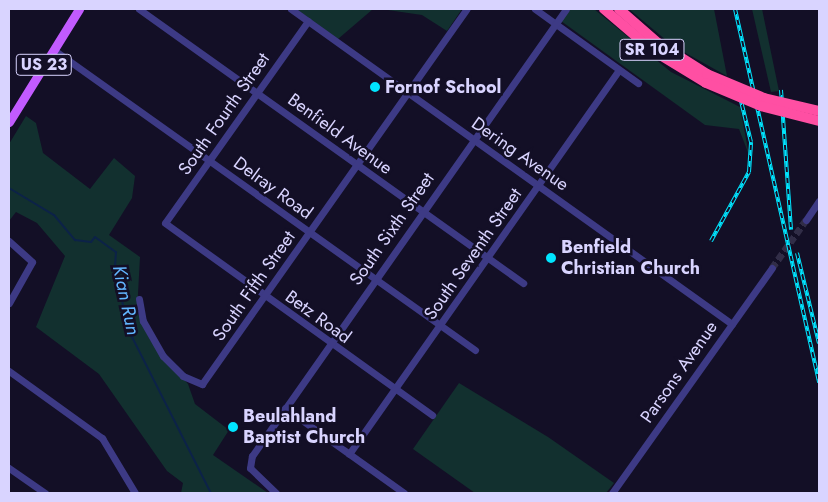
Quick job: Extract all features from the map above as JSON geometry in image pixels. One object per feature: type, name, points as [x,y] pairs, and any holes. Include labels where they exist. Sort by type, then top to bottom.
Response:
[{"type":"highway","name":"SR 104","points":[[604,9],[652,50],[706,79],[761,106],[819,121]]},
{"type":"highway","name":"SR 104","points":[[619,9],[658,43],[706,79],[764,98],[819,111]]},
{"type":"main road","name":"US 23","points":[[9,122],[79,9]]},
{"type":"street","name":"Benfield Avenue","points":[[139,9],[523,283]]},
{"type":"street","name":"Dering Avenue","points":[[291,9],[732,324]]},
{"type":"street","name":"South Fifth Street","points":[[139,299],[143,321],[163,356],[183,376],[202,384],[358,166],[467,9]]},
{"type":"street","points":[[535,9],[638,83]]},
{"type":"street","name":"South Sixth Street","points":[[276,493],[250,468],[250,459],[329,343],[423,212],[554,23],[566,9]]},
{"type":"street","name":"South Fourth Street","points":[[165,224],[308,21]]},
{"type":"street","name":"Delray Road","points":[[54,50],[475,350]]},
{"type":"street","name":"South Seventh Street","points":[[349,454],[540,186],[619,70]]},
{"type":"street","points":[[806,220],[819,201]]},
{"type":"street","name":"Betz Road","points":[[165,224],[432,415]]},
{"type":"street","points":[[9,241],[32,262],[9,303]]},
{"type":"street","name":"Parsons Avenue","points":[[612,493],[772,268]]},
{"type":"street","points":[[9,371],[102,438],[132,492]]},
{"type":"street","points":[[284,408],[404,493]]},
{"type":"street","points":[[9,468],[45,493]]},
{"type":"green space","points":[[296,9],[373,9],[338,39]]},
{"type":"green space","points":[[381,9],[462,9],[447,31],[422,15]]},
{"type":"green space","points":[[571,9],[594,9],[671,72],[740,107],[749,155],[739,129],[705,125],[561,21]]},
{"type":"green space","points":[[629,9],[714,9],[727,76],[673,46]]},
{"type":"green space","points":[[752,9],[762,9],[779,91],[771,92]]},
{"type":"green space","points":[[26,116],[36,123],[43,153],[90,189],[114,158],[135,176],[132,198],[109,235],[140,257],[137,312],[150,340],[188,384],[195,404],[229,430],[213,455],[268,493],[181,493],[183,483],[167,471],[99,374],[36,327],[65,256],[37,223],[16,212],[9,221],[9,144]]},
{"type":"green space","points":[[459,383],[548,437],[614,483],[606,493],[475,493],[413,449]]},
{"type":"waterway","name":"Kian Run","points":[[9,188],[54,215],[75,240],[91,242],[95,237],[116,252],[115,267],[128,329],[211,493]]},
{"type":"tunnel","points":[[772,268],[806,220]]},
{"type":"railway","points":[[735,9],[819,383]]},
{"type":"railway","points":[[781,90],[791,230]]},
{"type":"railway","points":[[711,241],[749,172],[751,142],[741,101]]},
{"type":"railway","points":[[797,253],[819,343]]},
{"type":"place","name":"Fornof School","points":[[375,87]]},
{"type":"place","name":"Benfield Christian Church","points":[[551,258]]},
{"type":"place","name":"Beulahland Baptist Church","points":[[233,427]]}]
